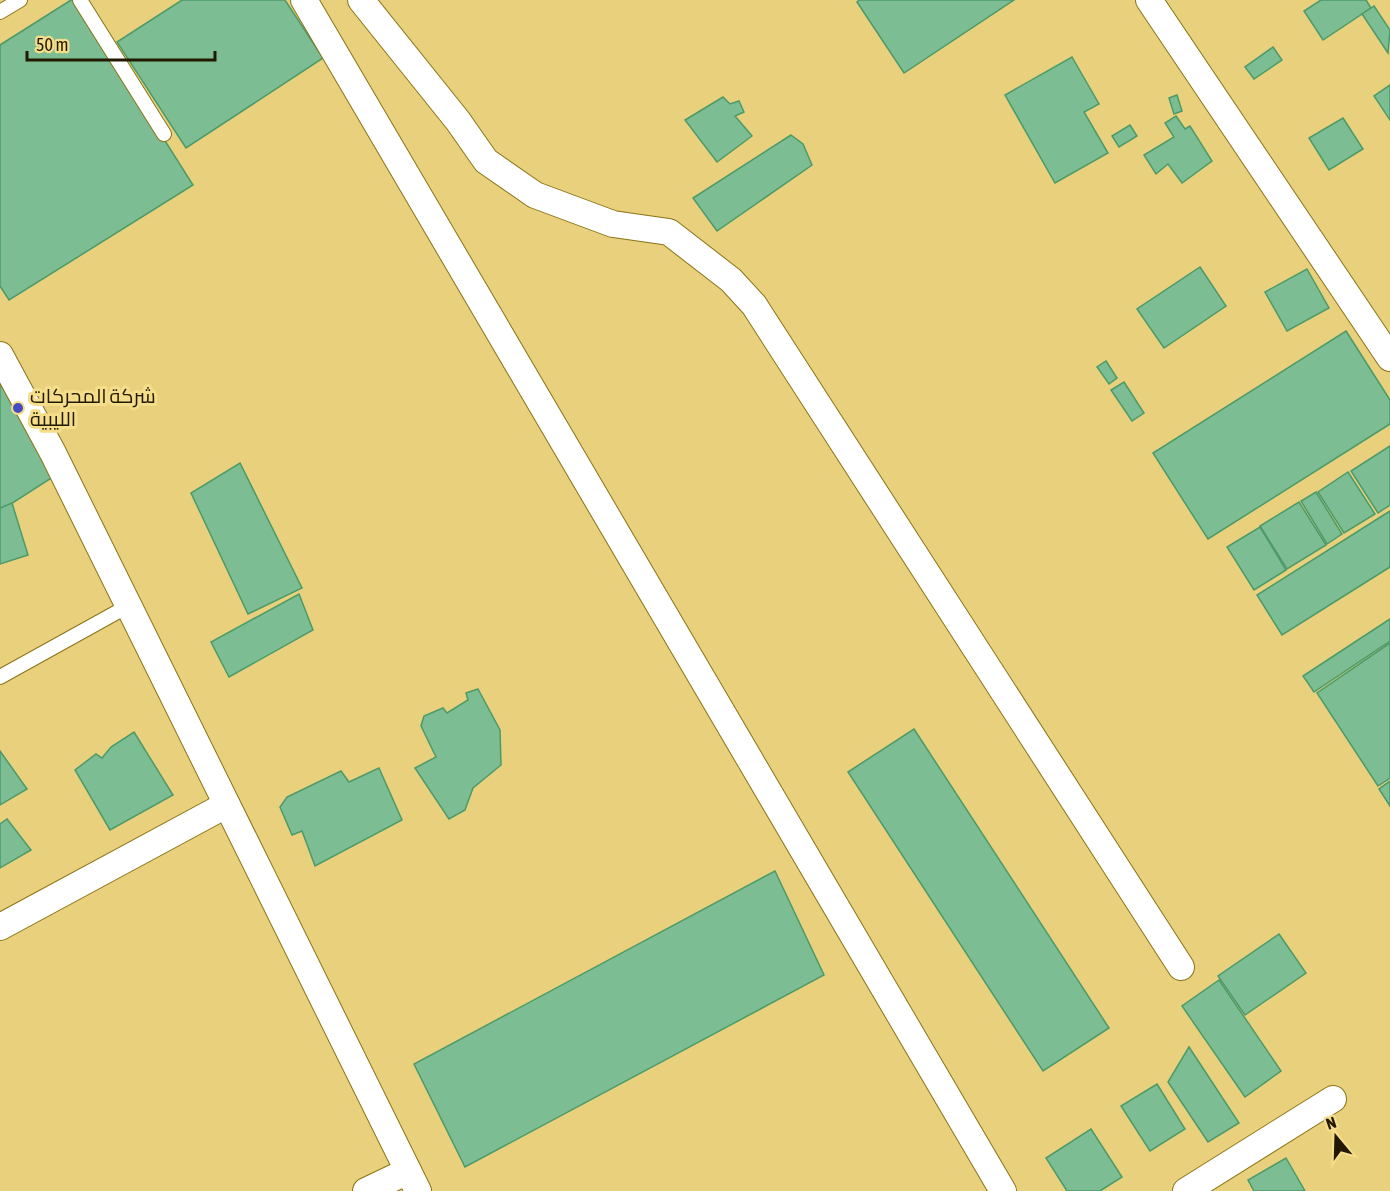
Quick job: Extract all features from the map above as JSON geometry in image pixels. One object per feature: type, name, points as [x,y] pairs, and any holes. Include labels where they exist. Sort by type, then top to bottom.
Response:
[{"type":"street","points":[[304,0],[1003,1191]]},
{"type":"street","points":[[361,0],[458,122],[486,161],[535,195],[613,224],[669,232],[731,280],[754,305],[1181,967]]},
{"type":"street","points":[[1149,0],[1390,358]]},
{"type":"street","points":[[0,355],[52,453],[413,1181],[366,1191]]},
{"type":"street","points":[[0,927],[226,805]]},
{"type":"street","points":[[1186,1191],[1333,1099]]},
{"type":"lane","points":[[0,12],[20,0]]},
{"type":"lane","points":[[80,0],[164,134]]},
{"type":"lane","points":[[0,677],[128,606]]},
{"type":"building","points":[[71,0],[76,0],[193,185],[9,300],[0,286],[0,45]]},
{"type":"building","points":[[182,0],[285,0],[323,58],[186,148],[117,42]]},
{"type":"building","points":[[859,0],[1014,0],[904,73],[857,2]]},
{"type":"building","points":[[1321,0],[1366,0],[1371,8],[1323,40],[1304,11]]},
{"type":"building","points":[[1374,6],[1390,30],[1388,53],[1362,14]]},
{"type":"building","points":[[1273,47],[1282,60],[1254,79],[1245,67]]},
{"type":"building","points":[[1072,57],[1099,104],[1084,112],[1108,153],[1055,183],[1005,95]]},
{"type":"building","points":[[1390,85],[1390,120],[1374,96]]},
{"type":"building","points":[[1177,95],[1182,111],[1174,114],[1169,98]]},
{"type":"building","points":[[723,97],[730,104],[739,101],[744,112],[735,116],[752,136],[717,162],[685,120]]},
{"type":"building","points":[[1176,116],[1185,129],[1190,126],[1212,161],[1182,183],[1168,164],[1156,174],[1144,155],[1174,137],[1165,123]]},
{"type":"building","points":[[1343,118],[1363,149],[1329,170],[1309,138]]},
{"type":"building","points":[[1130,125],[1137,136],[1119,147],[1112,136]]},
{"type":"building","points":[[791,135],[803,144],[812,165],[717,231],[693,198]]},
{"type":"building","points":[[1200,267],[1226,306],[1164,348],[1137,309]]},
{"type":"building","points":[[1307,269],[1329,308],[1287,331],[1265,292]]},
{"type":"building","points":[[1346,331],[1390,400],[1390,424],[1208,539],[1153,453]]},
{"type":"building","name":"شركة المحركات الليبية","points":[[0,351],[70,466],[0,511]]},
{"type":"building","points":[[1106,361],[1117,378],[1109,384],[1097,367]]},
{"type":"building","points":[[1124,382],[1144,413],[1132,421],[1111,390]]},
{"type":"building","points":[[1390,446],[1390,505],[1378,513],[1351,471]]},
{"type":"building","points":[[240,463],[302,588],[248,614],[191,493]]},
{"type":"building","points":[[1348,472],[1375,514],[1344,533],[1318,492]]},
{"type":"building","points":[[1316,492],[1342,534],[1327,544],[1301,501]]},
{"type":"building","points":[[1299,502],[1326,545],[1287,569],[1260,526]]},
{"type":"building","points":[[12,503],[28,555],[0,564],[0,508]]},
{"type":"building","points":[[1390,511],[1390,567],[1282,635],[1257,595]]},
{"type":"building","points":[[1260,527],[1286,570],[1254,590],[1227,547]]},
{"type":"building","points":[[299,594],[313,630],[229,677],[211,642]]},
{"type":"building","points":[[1390,619],[1390,641],[1314,692],[1303,676]]},
{"type":"building","points":[[1390,643],[1390,778],[1378,786],[1317,693]]},
{"type":"building","points":[[478,689],[500,730],[501,765],[473,788],[465,810],[449,819],[415,768],[436,757],[421,726],[424,716],[443,708],[447,713],[468,700],[466,693]]},
{"type":"building","points":[[914,729],[1109,1028],[1043,1071],[848,772]]},
{"type":"building","points":[[134,732],[173,795],[110,830],[75,770],[96,754],[102,758],[111,747]]},
{"type":"building","points":[[0,751],[27,789],[0,805]]},
{"type":"building","points":[[379,768],[402,820],[315,866],[302,831],[292,835],[280,807],[287,797],[341,771],[349,782]]},
{"type":"building","points":[[1390,781],[1390,806],[1379,789]]},
{"type":"building","points":[[7,819],[31,850],[0,868],[0,824]]},
{"type":"building","points":[[775,871],[824,975],[465,1167],[414,1064]]},
{"type":"building","points":[[1279,934],[1306,973],[1245,1015],[1218,976]]},
{"type":"building","points":[[1219,980],[1281,1071],[1245,1097],[1182,1006]]},
{"type":"building","points":[[1189,1047],[1239,1123],[1208,1142],[1168,1082]]},
{"type":"building","points":[[1157,1084],[1185,1129],[1150,1151],[1121,1106]]},
{"type":"building","points":[[1091,1129],[1122,1177],[1100,1191],[1067,1191],[1046,1158]]},
{"type":"building","points":[[1286,1158],[1305,1191],[1254,1191],[1248,1180]]},
{"type":"place","name":"شركة المحركات الليبية","points":[[18,408]]}]
